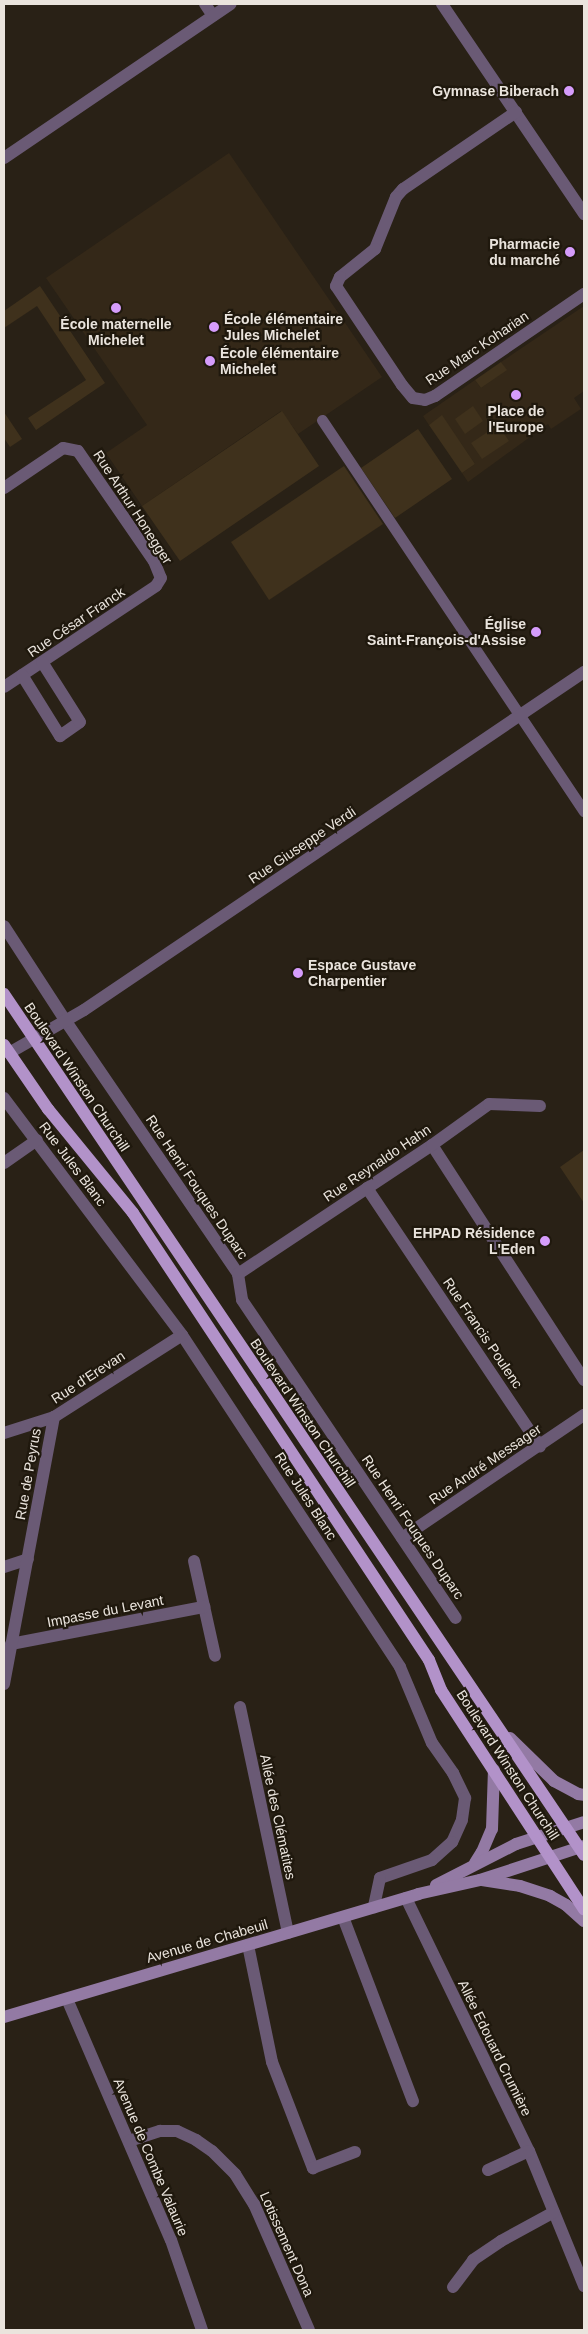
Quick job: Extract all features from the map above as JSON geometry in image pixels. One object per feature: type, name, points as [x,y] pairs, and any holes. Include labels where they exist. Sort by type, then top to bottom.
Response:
[{"type":"main road","name":"Boulevard Winston Churchill","points":[[4,994],[432,1631],[583,1849]]},
{"type":"main road","name":"Boulevard Winston Churchill","points":[[6,1049],[48,1109],[133,1213],[429,1660],[441,1690],[584,1909]]},
{"type":"main road","points":[[501,1729],[554,1781],[578,1794],[584,1795]]},
{"type":"main road","points":[[472,1866],[482,1852],[492,1829],[494,1770]]},
{"type":"main road","name":"Avenue de Chabeuil","points":[[412,1896],[516,1844],[584,1822]]},
{"type":"main road","name":"Avenue de Chabeuil","points":[[4,2017],[412,1896],[480,1880],[550,1857],[583,1849]]},
{"type":"main road","name":"Avenue de Chabeuil","points":[[480,1880],[520,1886],[550,1896],[566,1905],[584,1921]]},
{"type":"street","points":[[205,4],[213,16]]},
{"type":"street","points":[[4,158],[231,4]]},
{"type":"street","points":[[442,4],[516,112],[580,197],[584,214]]},
{"type":"street","name":"Rue Marc Koharian","points":[[516,112],[402,189],[396,197],[375,249],[340,277],[336,286],[402,386],[413,398],[425,400],[435,396],[584,294]]},
{"type":"street","points":[[322,420],[584,812]]},
{"type":"street","name":"Rue Arthur Honegger","points":[[4,488],[63,448],[78,451],[154,561],[161,578]]},
{"type":"street","name":"Rue César Franck","points":[[4,687],[156,586],[161,578]]},
{"type":"street","points":[[22,675],[60,736],[80,722],[42,662]]},
{"type":"street","name":"Rue Giuseppe Verdi","points":[[6,1049],[34,1039],[65,1020],[584,672]]},
{"type":"street","name":"Rue Henri Fouques Duparc","points":[[4,926],[65,1020],[238,1274],[242,1300],[456,1618]]},
{"type":"street","name":"Rue Jules Blanc","points":[[4,1098],[182,1335],[400,1667],[429,1736],[453,1774],[465,1798],[462,1820],[452,1842],[432,1860],[380,1878],[374,1908]]},
{"type":"street","name":"Rue Reynaldo Hahn","points":[[238,1274],[432,1145],[489,1104],[540,1106]]},
{"type":"street","points":[[4,1163],[37,1140]]},
{"type":"street","points":[[432,1145],[584,1380]]},
{"type":"street","name":"Rue Francis Poulenc","points":[[367,1188],[540,1446]]},
{"type":"street","name":"Rue d'Erevan","points":[[4,1433],[54,1417],[182,1335]]},
{"type":"street","name":"Rue André Messager","points":[[402,1538],[584,1415]]},
{"type":"street","name":"Rue de Peyrus","points":[[4,1684],[54,1417]]},
{"type":"street","points":[[4,1567],[28,1559]]},
{"type":"street","points":[[194,1560],[215,1656]]},
{"type":"street","name":"Impasse du Levant","points":[[11,1644],[204,1607]]},
{"type":"street","name":"Allée des Clématites","points":[[240,1707],[288,1933]]},
{"type":"street","name":"Allée Edouard Crumière","points":[[412,1896],[529,2152],[584,2286]]},
{"type":"street","points":[[343,1917],[414,2101]]},
{"type":"street","points":[[248,1945],[272,2062],[313,2168],[355,2152]]},
{"type":"street","name":"Avenue de Combe Valaurie","points":[[67,1999],[171,2240],[202,2330]]},
{"type":"street","name":"Lotissement Dona","points":[[129,2141],[160,2131],[177,2131],[196,2140],[212,2151],[235,2174],[254,2204],[308,2330]]},
{"type":"street","points":[[488,2170],[529,2152]]},
{"type":"street","points":[[453,2287],[473,2260],[501,2241],[554,2212]]},
{"type":"shaded area","name":"École élémentaire Jules Michelet","points":[[229,153],[382,377],[298,434],[281,411],[142,506],[106,453],[147,425],[46,278]]},
{"type":"shaded area","points":[[40,286],[105,383],[36,430],[28,418],[86,380],[37,306],[4,328],[4,311]]},
{"type":"shaded area","name":"Place de l'Europe","points":[[584,306],[584,391],[574,398],[581,409],[551,429],[548,424],[468,482],[462,473],[475,464],[442,416],[429,425],[423,416],[475,380],[481,388],[506,370],[501,362]]},
{"type":"shaded area","points":[[501,362],[507,370],[481,388],[475,380]]},
{"type":"shaded area","points":[[473,406],[483,421],[465,434],[455,419]]},
{"type":"shaded area","points":[[282,411],[319,466],[180,561],[142,506]]},
{"type":"shaded area","points":[[4,412],[22,439],[10,447],[4,438]]},
{"type":"shaded area","points":[[442,415],[475,464],[462,473],[429,425]]},
{"type":"shaded area","points":[[498,425],[509,441],[482,459],[471,443]]},
{"type":"shaded area","points":[[418,429],[452,479],[395,518],[361,468]]},
{"type":"shaded area","points":[[344,466],[383,524],[269,600],[231,542]]},
{"type":"shaded area","points":[[584,1150],[584,1203],[560,1167]]},
{"type":"place","name":"Gymnase Biberach","points":[[569,91]]},
{"type":"place","name":"Pharmacie du marché","points":[[570,252]]},
{"type":"place","name":"École maternelle Michelet","points":[[116,308]]},
{"type":"place","name":"École élémentaire Jules Michelet","points":[[214,327]]},
{"type":"place","name":"École élémentaire Michelet","points":[[210,361]]},
{"type":"place","name":"Place de l'Europe","points":[[516,395]]},
{"type":"place","name":"Église Saint-François-d'Assise","points":[[536,632]]},
{"type":"place","name":"Espace Gustave Charpentier","points":[[298,973]]},
{"type":"place","name":"EHPAD Résidence L'Eden","points":[[545,1241]]}]
